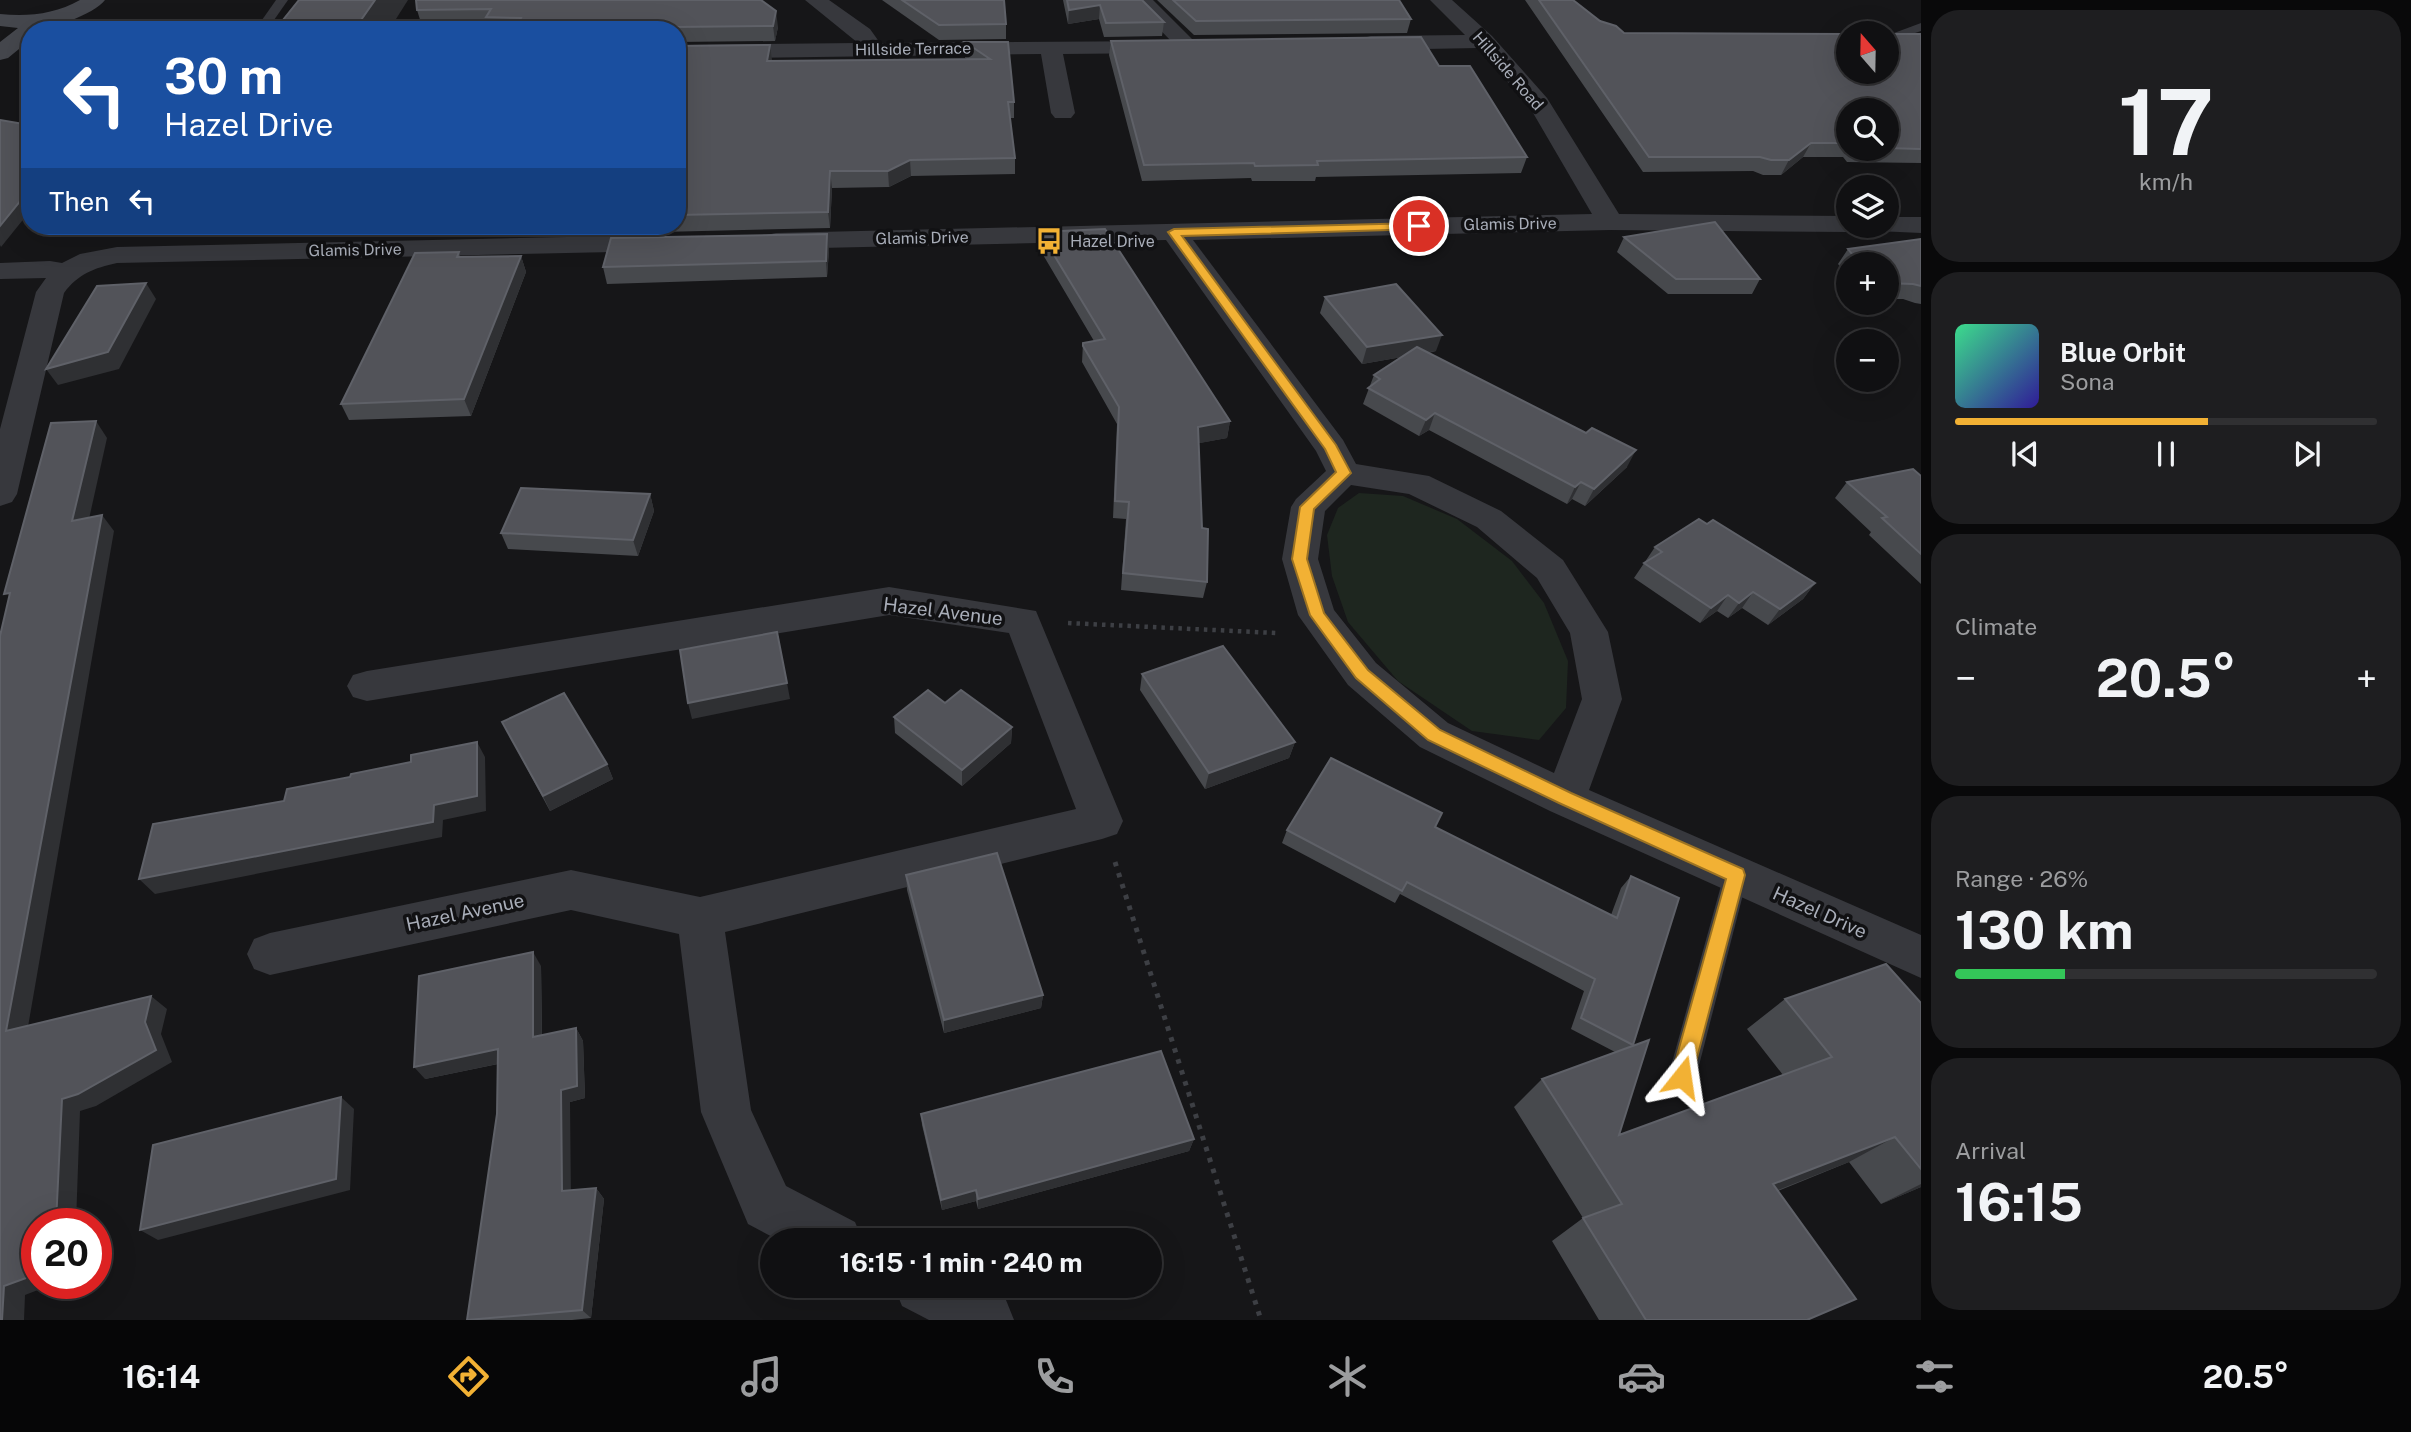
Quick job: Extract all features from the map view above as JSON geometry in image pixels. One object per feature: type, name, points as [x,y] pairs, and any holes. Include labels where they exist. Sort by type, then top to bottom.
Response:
[{"type":"street","points":[[0,20],[43,19],[75,10],[94,0]]},
{"type":"street","points":[[815,0],[862,34],[874,50]]},
{"type":"street","points":[[1141,0],[1187,45]]},
{"type":"street","name":"Hillside Road","points":[[1440,0],[1484,41],[1539,103],[1610,222]]},
{"type":"street","points":[[0,53],[21,36]]},
{"type":"street","points":[[1349,43],[1484,41]]},
{"type":"street","name":"Hillside Terrace","points":[[686,52],[1214,45]]},
{"type":"street","points":[[1051,47],[1063,113]]},
{"type":"street","name":"Glamis Drive","points":[[757,241],[1610,222],[1836,224]]},
{"type":"street","points":[[1899,225],[1921,225]]},
{"type":"street","points":[[1174,232],[1331,448],[1344,473],[1417,484],[1489,519],[1550,569],[1589,632],[1602,699],[1565,798]]},
{"type":"street","points":[[175,254],[183,235]]},
{"type":"street","name":"Glamis Drive","points":[[0,271],[50,269],[65,272],[90,260],[117,255],[688,243]]},
{"type":"street","points":[[0,494],[50,292],[65,272]]},
{"type":"street","name":"Hazel Drive","points":[[1344,473],[1308,507],[1300,559],[1317,615],[1362,674],[1434,735],[1565,798],[1921,957]]},
{"type":"street","name":"Hazel Avenue","points":[[270,954],[571,890],[700,918],[1102,821],[1023,621],[889,601],[367,686]]},
{"type":"street","points":[[700,918],[726,1112],[768,1205],[811,1228]]},
{"type":"street","points":[[945,1298],[986,1320]]},
{"type":"lane","points":[[267,21],[282,0]]},
{"type":"lane","points":[[1899,35],[1921,27]]},
{"type":"lane","points":[[1682,1077],[1736,875]]},
{"type":"path","points":[[1023,621],[1333,636]]},
{"type":"path","points":[[1102,821],[1261,1320]]},
{"type":"shaded area","points":[[1359,493],[1403,496],[1457,519],[1512,561],[1544,603],[1568,661],[1566,708],[1539,740],[1472,731],[1398,681],[1348,622],[1332,576],[1327,535],[1338,508]]},
{"type":"building","points":[[299,0],[375,0],[360,21],[282,21]]},
{"type":"building","points":[[416,0],[761,0],[776,11],[773,26],[686,27],[686,21],[520,21],[521,18],[486,17],[491,9],[417,10]]},
{"type":"building","points":[[902,0],[1004,0],[1006,24],[939,25]]},
{"type":"building","points":[[1067,0],[1142,0],[1164,22],[1106,23],[1100,5],[1069,10]]},
{"type":"building","points":[[1173,0],[1399,0],[1411,19],[1196,21]]},
{"type":"building","points":[[1539,0],[1573,0],[1600,21],[1616,26],[1624,33],[1836,34],[1836,84],[1899,84],[1899,34],[1921,34],[1921,149],[1899,148],[1899,98],[1836,98],[1836,143],[1811,143],[1789,160],[1760,157],[1649,157]]},
{"type":"building","points":[[1421,37],[1439,66],[1470,66],[1527,157],[1317,161],[1318,165],[1144,165],[1111,41]]},
{"type":"building","points":[[965,42],[1008,42],[1014,102],[1008,102],[1015,158],[910,160],[888,171],[830,171],[828,212],[686,215],[686,46],[770,45],[767,61],[990,59]]},
{"type":"building","points":[[0,120],[21,124],[21,200],[0,226]]},
{"type":"building","points":[[1715,222],[1760,279],[1676,279],[1624,237]]},
{"type":"building","points":[[1105,229],[1230,421],[1198,427],[1202,528],[1208,529],[1207,582],[1123,573],[1129,502],[1115,501],[1119,407],[1083,346],[1083,343],[1105,339],[1040,232]]},
{"type":"building","points":[[827,234],[826,261],[603,267],[611,238]]},
{"type":"building","points":[[1921,239],[1921,286],[1899,283],[1899,252],[1850,252],[1848,249]]},
{"type":"building","points":[[459,252],[457,257],[521,256],[464,399],[341,404],[415,253]]},
{"type":"building","points":[[146,283],[108,352],[46,369],[97,286]]},
{"type":"building","points":[[1396,284],[1442,335],[1367,347],[1325,297]]},
{"type":"building","points":[[1417,347],[1586,433],[1592,428],[1636,450],[1594,489],[1581,482],[1575,487],[1435,413],[1426,420],[1368,388],[1380,379],[1374,375]]},
{"type":"building","points":[[96,421],[72,521],[102,515],[6,1031],[151,996],[145,1022],[156,1050],[78,1094],[62,1099],[57,1208],[21,1208],[21,1280],[4,1286],[0,1320],[0,636],[10,593],[4,594],[51,423]]},
{"type":"building","points":[[1913,469],[1921,476],[1921,554],[1882,518],[1887,517],[1847,482]]},
{"type":"building","points":[[521,488],[650,494],[633,540],[501,533]]},
{"type":"building","points":[[1699,519],[1707,524],[1713,520],[1815,583],[1780,609],[1753,592],[1739,603],[1728,595],[1711,608],[1644,563],[1662,552],[1655,547]]},
{"type":"building","points":[[777,632],[787,683],[688,703],[680,650]]},
{"type":"building","points":[[1223,646],[1295,742],[1209,773],[1142,674]]},
{"type":"building","points":[[928,690],[945,703],[961,690],[1012,727],[962,770],[894,717]]},
{"type":"building","points":[[564,693],[607,764],[543,796],[502,722]]},
{"type":"building","points":[[477,742],[477,796],[434,805],[433,822],[139,879],[153,824],[284,801],[287,789],[411,762],[411,755]]},
{"type":"building","points":[[1331,758],[1442,813],[1435,827],[1617,918],[1631,876],[1679,898],[1633,1045],[1581,1018],[1595,979],[1407,882],[1402,891],[1287,830]]},
{"type":"building","points":[[997,853],[1043,995],[944,1020],[906,875]]},
{"type":"building","points":[[533,952],[533,1037],[576,1028],[577,1086],[561,1090],[562,1191],[596,1188],[582,1310],[467,1320],[497,1114],[498,1049],[414,1067],[419,976]]},
{"type":"building","points":[[1886,964],[1921,1003],[1921,1169],[1895,1137],[1773,1184],[1856,1299],[1807,1320],[1646,1320],[1583,1218],[1622,1204],[1542,1079],[1649,1040],[1619,1135],[1832,1057],[1785,999]]},
{"type":"building","points":[[1161,1051],[1194,1139],[978,1199],[976,1190],[941,1200],[921,1114]]},
{"type":"building","points":[[341,1097],[336,1179],[140,1230],[153,1145]]},
{"type":"place","name":"Hazel Drive","points":[[1049,241]]},
{"type":"route","points":[[1419,226],[1174,232],[1331,448],[1344,473],[1308,507],[1300,559],[1317,615],[1362,674],[1434,735],[1736,875],[1682,1077]]}]
